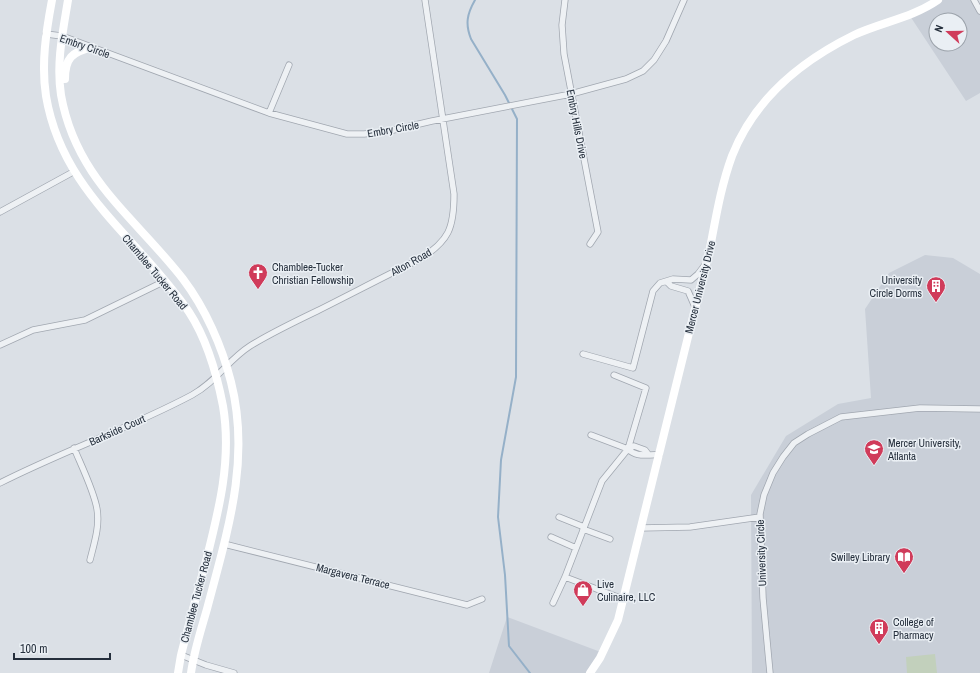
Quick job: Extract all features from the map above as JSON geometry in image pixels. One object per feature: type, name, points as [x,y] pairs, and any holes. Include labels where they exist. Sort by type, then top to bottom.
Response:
[{"type":"main road","name":"Chamblee Tucker Road","points":[[52,0],[46,34],[44,74],[46,97],[59,141],[73,172],[101,210],[165,281],[190,313],[209,353],[223,407],[226,438],[223,487],[181,655],[178,673]]},
{"type":"main road","name":"Chamblee Tucker Road","points":[[68,0],[59,62],[61,95],[73,136],[92,174],[106,193],[183,279],[210,323],[226,366],[236,405],[239,457],[234,502],[193,660],[191,673]]},
{"type":"main road","name":"Mercer University Drive","points":[[590,673],[600,658],[611,636],[623,599],[706,264],[722,189],[732,156],[743,133],[764,102],[780,85],[831,48],[890,21],[912,15],[938,0]]},
{"type":"main road","points":[[64,105],[67,98],[65,73],[68,59],[75,53],[92,48]]},
{"type":"street","name":"Alton Road","points":[[226,366],[233,358],[266,336],[420,259],[444,241],[449,230],[454,210],[454,194],[425,0]]},
{"type":"street","name":"Embry Hills Drive","points":[[565,0],[562,25],[564,54],[598,232],[590,244]]},
{"type":"street","name":"Embry Circle","points":[[46,34],[62,36],[269,113],[347,134],[385,132],[571,94],[626,79],[644,71],[654,60],[666,42],[684,0]]},
{"type":"street","points":[[974,0],[980,11]]},
{"type":"street","points":[[269,113],[289,65]]},
{"type":"street","points":[[0,212],[73,172]]},
{"type":"street","points":[[583,354],[633,368],[653,291],[660,283],[673,279],[691,280],[706,264]]},
{"type":"street","points":[[684,289],[686,280]]},
{"type":"street","points":[[0,345],[33,330],[85,320],[165,281]]},
{"type":"street","points":[[667,282],[671,286],[688,291],[695,307]]},
{"type":"street","name":"Barkside Court","points":[[0,483],[74,448],[123,428],[192,394],[208,385],[226,366]]},
{"type":"street","points":[[553,603],[565,577],[602,481],[628,449],[646,388],[614,375]]},
{"type":"street","name":"University Circle","points":[[770,673],[763,598],[760,517],[764,495],[773,473],[794,443],[841,417],[920,408],[980,409]]},
{"type":"street","points":[[591,435],[628,449],[632,453],[643,456],[648,454],[659,455]]},
{"type":"street","points":[[74,448],[97,508],[96,534],[90,560]]},
{"type":"street","points":[[559,517],[610,539]]},
{"type":"street","points":[[641,528],[690,527],[760,517]]},
{"type":"street","points":[[551,537],[576,548]]},
{"type":"street","name":"Margavera Terrace","points":[[224,544],[467,605],[482,599]]},
{"type":"street","points":[[565,577],[623,599]]},
{"type":"street","points":[[181,655],[234,673]]},
{"type":"shaded area","points":[[934,0],[974,0],[980,13],[980,93],[966,101],[934,52],[968,52],[968,12],[928,12],[928,43],[910,16]]},
{"type":"shaded area","name":"Mercer University, Atlanta","points":[[925,255],[953,258],[980,274],[980,673],[752,673],[751,495],[786,436],[838,404],[871,398],[865,309],[889,273]]},
{"type":"shaded area","points":[[507,617],[606,654],[594,673],[489,673]]},
{"type":"green space","points":[[935,654],[937,673],[907,673],[906,657]]},
{"type":"waterway","points":[[475,0],[470,10],[468,19],[468,29],[471,39],[505,95],[517,119],[516,377],[501,460],[498,517],[505,575],[509,646],[530,673]]},
{"type":"place","name":"Chamblee-Tucker Christian Fellowship","points":[[258,290]]},
{"type":"place","name":"University Circle Dorms","points":[[936,303]]},
{"type":"place","name":"Mercer University, Atlanta","points":[[874,466]]},
{"type":"place","name":"Swilley Library","points":[[904,574]]},
{"type":"place","name":"Live Culinaire, LLC","points":[[583,607]]},
{"type":"place","name":"College of Pharmacy","points":[[879,645]]}]
